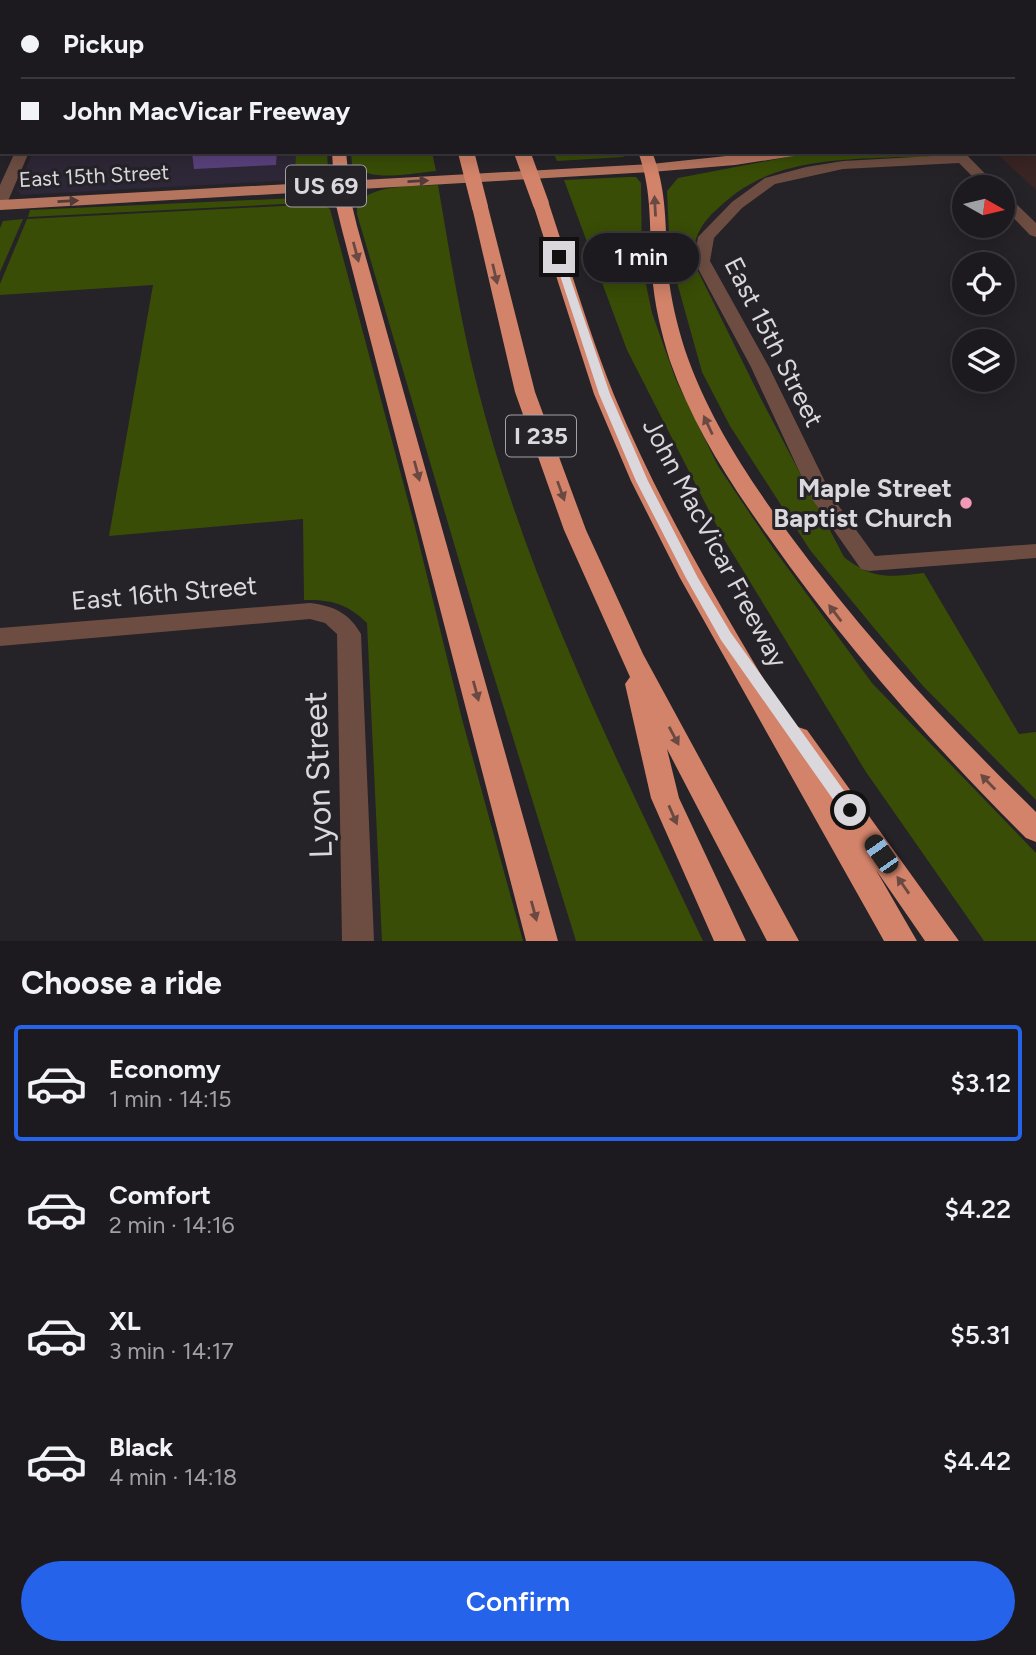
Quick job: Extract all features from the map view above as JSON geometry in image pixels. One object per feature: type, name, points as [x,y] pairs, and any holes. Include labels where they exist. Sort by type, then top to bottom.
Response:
[{"type":"highway","points":[[339,154],[341,186],[349,226],[542,941]]},
{"type":"highway","name":"I 235","points":[[467,154],[525,392],[575,530],[631,654],[783,941]]},
{"type":"highway","name":"John MacVicar Freeway","points":[[523,154],[604,394],[642,481],[692,578],[901,941]]},
{"type":"highway","points":[[648,160],[667,320],[684,375],[717,444],[794,558],[841,621],[911,702],[1036,830]]},
{"type":"highway","points":[[726,636],[943,941]]},
{"type":"highway","points":[[631,654],[665,797],[730,941]]},
{"type":"main road","name":"US 69","points":[[648,160],[735,161],[781,154]]},
{"type":"main road","name":"East 15th Street","points":[[0,203],[341,186],[648,160]]},
{"type":"street","points":[[0,203],[22,154]]},
{"type":"street","points":[[960,156],[979,175]]},
{"type":"street","name":"East 15th Street","points":[[960,156],[843,165],[770,181],[737,205],[706,237],[702,261],[760,367],[822,499],[869,564],[1036,551]]},
{"type":"street","points":[[1015,211],[1036,232]]},
{"type":"street","name":"East 16th Street","points":[[0,637],[300,612],[332,615]]},
{"type":"street","name":"Lyon Street","points":[[332,615],[342,621],[349,634],[358,941]]},
{"type":"shaded area","points":[[32,154],[296,154],[295,180],[21,195],[17,189]]},
{"type":"shaded area","points":[[997,154],[1036,154],[1036,190]]},
{"type":"green space","points":[[296,154],[327,154],[328,169],[308,172],[308,166],[304,166],[304,172],[295,173]]},
{"type":"green space","points":[[351,154],[432,154],[436,171],[392,176],[370,174],[352,165]]},
{"type":"green space","points":[[554,154],[627,154],[623,157],[557,161]]},
{"type":"green space","points":[[804,154],[946,154],[830,161],[807,164],[764,177],[744,188],[711,215],[698,233],[692,259],[760,397],[844,557],[864,570],[882,575],[924,573],[1019,734],[1036,732],[1036,800],[923,686],[810,550],[730,426],[702,372],[678,286],[669,235],[667,191],[678,178]]},
{"type":"green space","points":[[636,177],[641,183],[642,265],[652,313],[676,380],[718,466],[773,548],[872,683],[1036,853],[1036,941],[984,941],[866,772],[722,536],[627,350],[564,180]]},
{"type":"green space","points":[[438,185],[456,290],[479,393],[523,534],[549,604],[608,740],[703,941],[576,941],[475,615],[357,214],[357,204],[374,192],[395,187]]},
{"type":"green space","points":[[302,199],[303,203],[28,217],[30,210]]},
{"type":"green space","points":[[321,204],[330,209],[415,527],[462,719],[523,941],[382,941],[367,623],[353,611],[338,604],[323,600],[304,600],[303,519],[109,536],[153,285],[0,295],[0,284],[27,219]]},
{"type":"green space","points":[[23,219],[0,272],[0,228],[3,221]]},
{"type":"place","name":"Maple Street Baptist Church","points":[[966,503]]},
{"type":"route","points":[[559,257],[604,394],[642,481],[692,578],[726,636],[850,810]]}]
